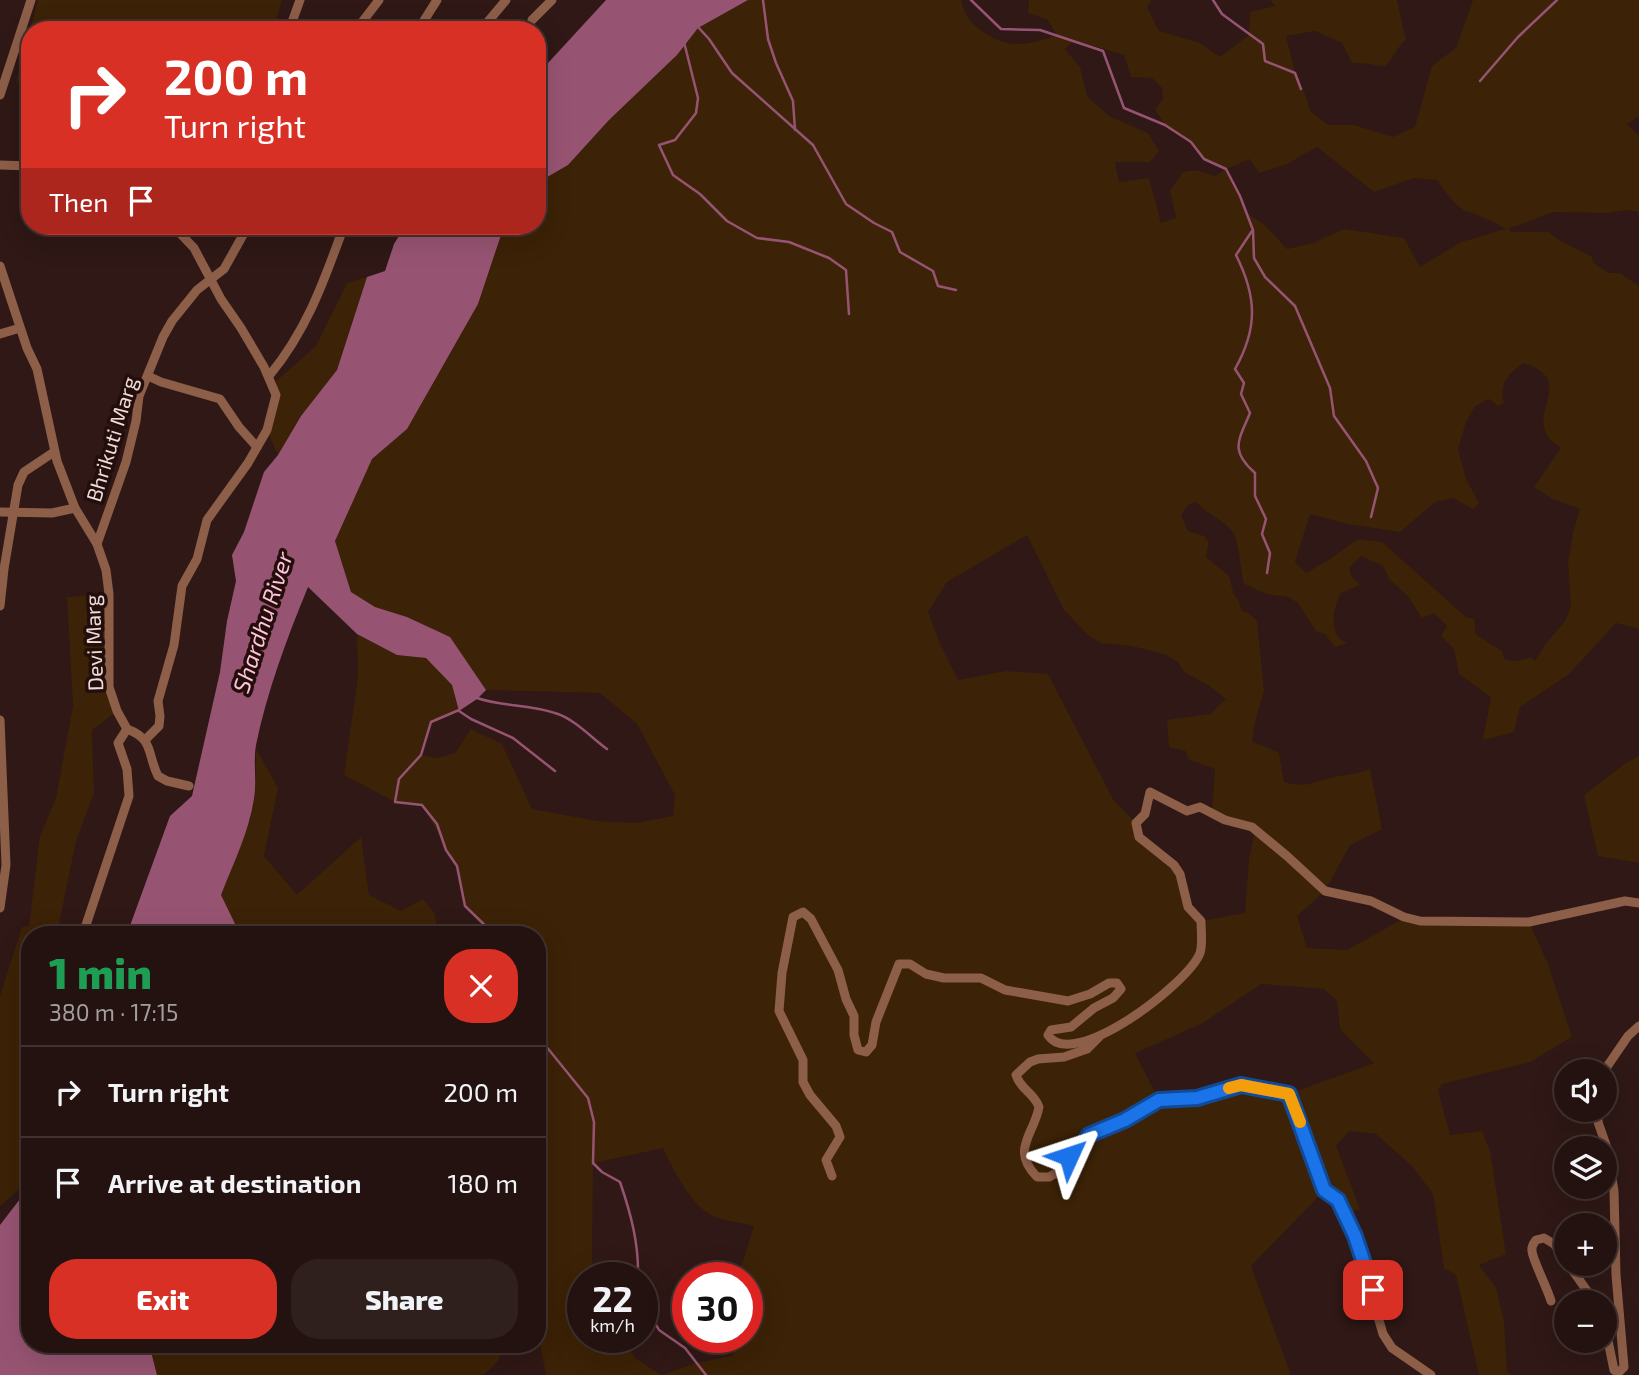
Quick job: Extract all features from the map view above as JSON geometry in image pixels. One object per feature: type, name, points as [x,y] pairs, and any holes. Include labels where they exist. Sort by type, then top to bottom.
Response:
[{"type":"street","points":[[24,21],[31,0]]},
{"type":"street","points":[[292,21],[300,0]]},
{"type":"street","points":[[363,21],[379,0]]},
{"type":"street","points":[[424,21],[437,0]]},
{"type":"street","points":[[488,21],[506,0]]},
{"type":"street","points":[[532,20],[552,0]]},
{"type":"street","points":[[0,95],[21,31]]},
{"type":"street","points":[[0,165],[21,166]]},
{"type":"street","points":[[145,740],[159,726],[158,701],[174,645],[182,586],[197,559],[207,520],[267,430],[276,395],[269,376],[242,328],[185,235]]},
{"type":"street","name":"Bhrikuti Marg","points":[[97,544],[126,462],[139,396],[163,337],[184,305],[211,277],[223,269],[243,235]]},
{"type":"street","points":[[269,376],[286,355],[320,293],[341,235]]},
{"type":"street","name":"Devi Marg","points":[[0,266],[20,328],[37,369],[54,452],[75,508],[97,544],[106,570],[109,594],[109,687],[117,712],[127,729]]},
{"type":"street","points":[[0,334],[20,328]]},
{"type":"street","points":[[148,376],[220,399],[239,427],[257,446]]},
{"type":"street","points":[[0,606],[2,569],[15,514],[18,485],[24,472],[54,452]]},
{"type":"street","points":[[0,512],[51,513],[75,508]]},
{"type":"street","points":[[0,720],[6,865],[0,908]]},
{"type":"street","points":[[86,926],[129,796],[127,769],[118,743],[127,729],[145,740],[158,776],[189,786]]},
{"type":"street","points":[[1430,1375],[1392,1348],[1383,1334],[1373,1290],[1355,1236],[1338,1200],[1324,1190],[1289,1094],[1241,1085],[1197,1098],[1159,1100],[1125,1120],[1089,1135],[1058,1172],[1049,1177],[1037,1177],[1030,1169],[1024,1141],[1039,1107],[1033,1095],[1020,1084],[1016,1075],[1030,1062],[1038,1059],[1064,1057],[1087,1049],[1099,1037],[1123,1024],[1172,985],[1187,972],[1200,953],[1201,921],[1188,907],[1180,874],[1174,865],[1139,837],[1136,823],[1145,814],[1150,792],[1187,811],[1200,807],[1225,820],[1252,827],[1325,891],[1371,901],[1404,917],[1420,921],[1529,922],[1625,901],[1639,903]]},
{"type":"street","points":[[832,1176],[826,1160],[839,1137],[836,1126],[803,1082],[803,1060],[779,1011],[782,973],[793,917],[803,912],[811,919],[838,970],[854,1016],[854,1035],[858,1050],[866,1052],[872,1045],[876,1022],[899,964],[910,964],[926,974],[944,978],[981,978],[1005,989],[1068,1001],[1090,994],[1110,983],[1117,983],[1121,989],[1113,998],[1094,1008],[1071,1027],[1051,1030],[1048,1035],[1051,1041],[1060,1045],[1099,1037]]},
{"type":"street","points":[[1611,1059],[1628,1035],[1639,1026]]},
{"type":"street","points":[[1598,1122],[1607,1148],[1614,1191],[1616,1275],[1624,1367],[1618,1373],[1614,1370],[1611,1353]]},
{"type":"street","points":[[1551,1301],[1532,1253],[1536,1240],[1544,1238],[1554,1244]]},
{"type":"shaded area","points":[[38,0],[282,0],[276,20],[278,21],[32,21]]},
{"type":"shaded area","points":[[748,0],[961,0],[968,18],[982,31],[1001,41],[1018,44],[1057,35],[1048,20],[1028,13],[1029,0],[1151,0],[1147,7],[1159,31],[1200,43],[1220,57],[1249,35],[1250,12],[1275,6],[1271,0],[1397,0],[1406,40],[1385,66],[1352,63],[1342,43],[1315,31],[1286,36],[1295,73],[1310,111],[1328,125],[1354,125],[1393,137],[1415,127],[1432,66],[1456,48],[1473,0],[1639,0],[1639,116],[1627,124],[1639,136],[1639,212],[1553,212],[1508,229],[1512,232],[1549,232],[1560,241],[1592,257],[1593,262],[1608,273],[1620,273],[1639,286],[1639,629],[1616,623],[1569,674],[1520,707],[1514,732],[1483,740],[1491,697],[1459,674],[1454,649],[1441,636],[1447,626],[1434,613],[1422,618],[1408,596],[1390,580],[1383,566],[1361,556],[1349,568],[1351,576],[1360,585],[1341,593],[1338,599],[1334,628],[1341,639],[1348,643],[1335,647],[1325,634],[1316,631],[1298,603],[1288,597],[1267,594],[1244,584],[1236,538],[1227,525],[1196,502],[1188,505],[1181,515],[1188,531],[1204,536],[1209,542],[1206,557],[1229,576],[1242,611],[1257,621],[1264,691],[1252,741],[1279,753],[1284,782],[1308,784],[1370,769],[1382,829],[1350,845],[1325,891],[1297,916],[1307,948],[1347,950],[1406,917],[1529,922],[1548,964],[1572,1037],[1530,1062],[1442,1084],[1438,1090],[1450,1135],[1482,1131],[1490,1151],[1506,1254],[1479,1265],[1496,1288],[1504,1321],[1507,1371],[1511,1375],[1479,1375],[1456,1275],[1444,1268],[1433,1194],[1413,1167],[1376,1134],[1349,1131],[1336,1146],[1360,1209],[1344,1213],[1324,1191],[1251,1266],[1291,1375],[662,1375],[696,1363],[733,1356],[734,1353],[763,1353],[763,1262],[743,1262],[754,1226],[716,1217],[699,1206],[684,1187],[663,1148],[593,1163],[592,1262],[567,1262],[567,1353],[632,1353],[635,1358],[661,1375],[546,1375],[542,1353],[546,1353],[546,926],[486,926],[465,906],[457,866],[422,805],[395,802],[344,775],[358,676],[357,634],[397,655],[426,658],[452,685],[459,711],[431,722],[421,755],[438,758],[455,753],[471,729],[502,744],[532,809],[597,821],[636,823],[673,816],[675,795],[637,724],[600,693],[486,690],[449,637],[407,617],[375,607],[351,592],[335,541],[372,459],[407,429],[478,304],[501,235],[546,235],[546,178],[568,165],[609,120],[677,55],[698,28]],"holes":[[[1074,40],[1124,55],[1131,77],[1152,78],[1162,88],[1163,99],[1155,109],[1165,125],[1191,142],[1204,159],[1226,169],[1215,176],[1196,170],[1183,172],[1170,191],[1176,218],[1161,223],[1149,178],[1119,182],[1115,162],[1150,162],[1159,151],[1148,133],[1109,116],[1087,96],[1080,67],[1065,49]],[[1317,147],[1374,192],[1414,178],[1437,180],[1451,199],[1464,210],[1506,229],[1461,242],[1420,267],[1404,238],[1344,229],[1313,243],[1287,249],[1264,224],[1246,213],[1226,169],[1250,159],[1259,173],[1287,164]],[[1524,363],[1541,371],[1548,380],[1549,391],[1544,425],[1548,437],[1561,448],[1534,487],[1551,498],[1580,509],[1568,563],[1571,606],[1565,621],[1535,661],[1532,657],[1518,661],[1505,660],[1502,651],[1476,635],[1474,619],[1466,617],[1382,542],[1358,539],[1306,573],[1295,562],[1310,514],[1348,524],[1400,532],[1435,502],[1453,498],[1473,509],[1479,503],[1466,479],[1458,449],[1466,422],[1475,406],[1489,399],[1498,406],[1504,403],[1502,390],[1506,380]],[[1027,535],[1064,610],[1089,636],[1101,643],[1132,646],[1164,654],[1178,662],[1184,672],[1226,699],[1210,714],[1167,720],[1169,747],[1186,751],[1188,759],[1215,769],[1212,813],[1255,831],[1249,859],[1245,913],[1202,921],[1189,907],[1174,865],[1139,837],[1136,823],[1114,801],[1048,674],[1006,671],[958,680],[928,612],[947,582]],[[1261,984],[1324,989],[1337,1001],[1340,1029],[1374,1063],[1289,1094],[1231,1087],[1159,1100],[1135,1053],[1201,1024]]]},
{"type":"shaded area","points":[[21,64],[21,83],[16,83]]},
{"type":"shaded area","points":[[367,277],[337,370],[301,416],[278,455],[267,430],[273,384],[316,346],[347,283]]},
{"type":"shaded area","points":[[109,594],[109,687],[117,711],[92,730],[94,793],[76,841],[59,926],[29,926],[40,836],[56,798],[73,706],[67,597]]},
{"type":"shaded area","points":[[256,749],[278,788],[264,856],[297,895],[361,837],[369,895],[401,911],[423,899],[435,914],[439,926],[236,926],[220,895],[250,821],[255,796]]},
{"type":"shaded area","points":[[1639,756],[1639,863],[1598,856],[1584,795]]},
{"type":"shaded area","points":[[21,930],[21,1188],[0,1206],[0,996]]},
{"type":"shaded area","points":[[151,1353],[502,1353],[483,1375],[157,1375]]},
{"type":"water","points":[[606,0],[748,0],[698,28],[677,55],[609,120],[568,165],[546,178],[546,65]]},
{"type":"water","name":"Shardhu River","points":[[400,235],[501,235],[478,304],[407,429],[372,459],[335,541],[351,592],[375,607],[407,617],[450,637],[486,690],[459,711],[452,685],[426,658],[397,655],[357,634],[308,587],[285,645],[266,705],[256,745],[252,811],[221,895],[236,926],[130,926],[170,816],[192,796],[220,672],[236,581],[232,555],[244,532],[264,472],[278,455],[301,416],[337,370],[367,277],[385,271]]},
{"type":"water","points":[[21,1198],[21,1353],[151,1353],[157,1375],[0,1375],[0,1225]]},
{"type":"waterway","points":[[763,0],[768,39],[793,101],[795,130]]},
{"type":"waterway","points":[[971,0],[1001,29],[1040,30],[1103,51],[1124,108],[1165,125],[1191,142],[1204,159],[1226,169],[1253,230],[1254,258],[1265,277],[1295,306],[1330,388],[1334,416],[1366,461],[1378,488],[1371,517]]},
{"type":"waterway","points":[[1213,0],[1222,14],[1263,44],[1265,61],[1295,73],[1301,89]]},
{"type":"waterway","points":[[1480,81],[1518,37],[1557,0]]},
{"type":"waterway","points":[[698,27],[732,73],[813,145],[846,204],[892,232],[900,252],[933,271],[938,286],[956,290]]},
{"type":"waterway","points":[[684,42],[698,98],[696,113],[675,140],[659,145],[673,175],[700,194],[727,221],[757,238],[789,242],[829,258],[846,270],[849,314]]},
{"type":"waterway","points":[[1252,231],[1236,255],[1248,285],[1252,312],[1248,340],[1235,369],[1244,383],[1241,394],[1250,413],[1240,438],[1239,451],[1255,473],[1255,496],[1266,519],[1262,534],[1270,553],[1267,573]]},
{"type":"waterway","points":[[477,698],[558,714],[607,749]]},
{"type":"waterway","points":[[459,710],[431,722],[421,755],[399,779],[395,802],[422,805],[437,824],[446,850],[457,866],[465,906],[486,926]]},
{"type":"waterway","points":[[459,711],[513,738],[555,771]]},
{"type":"waterway","points":[[546,1046],[588,1098],[594,1122],[593,1163],[602,1172],[620,1182],[634,1229],[637,1262]]},
{"type":"waterway","points":[[658,1328],[685,1348],[706,1375]]},
{"type":"slow traffic","points":[[1229,1088],[1241,1085],[1289,1094],[1300,1122]]},
{"type":"route","points":[[1069,1156],[1082,1146],[1089,1135],[1125,1120],[1159,1100],[1211,1096],[1241,1085],[1289,1094],[1324,1190],[1338,1200],[1355,1236],[1373,1290]]}]
